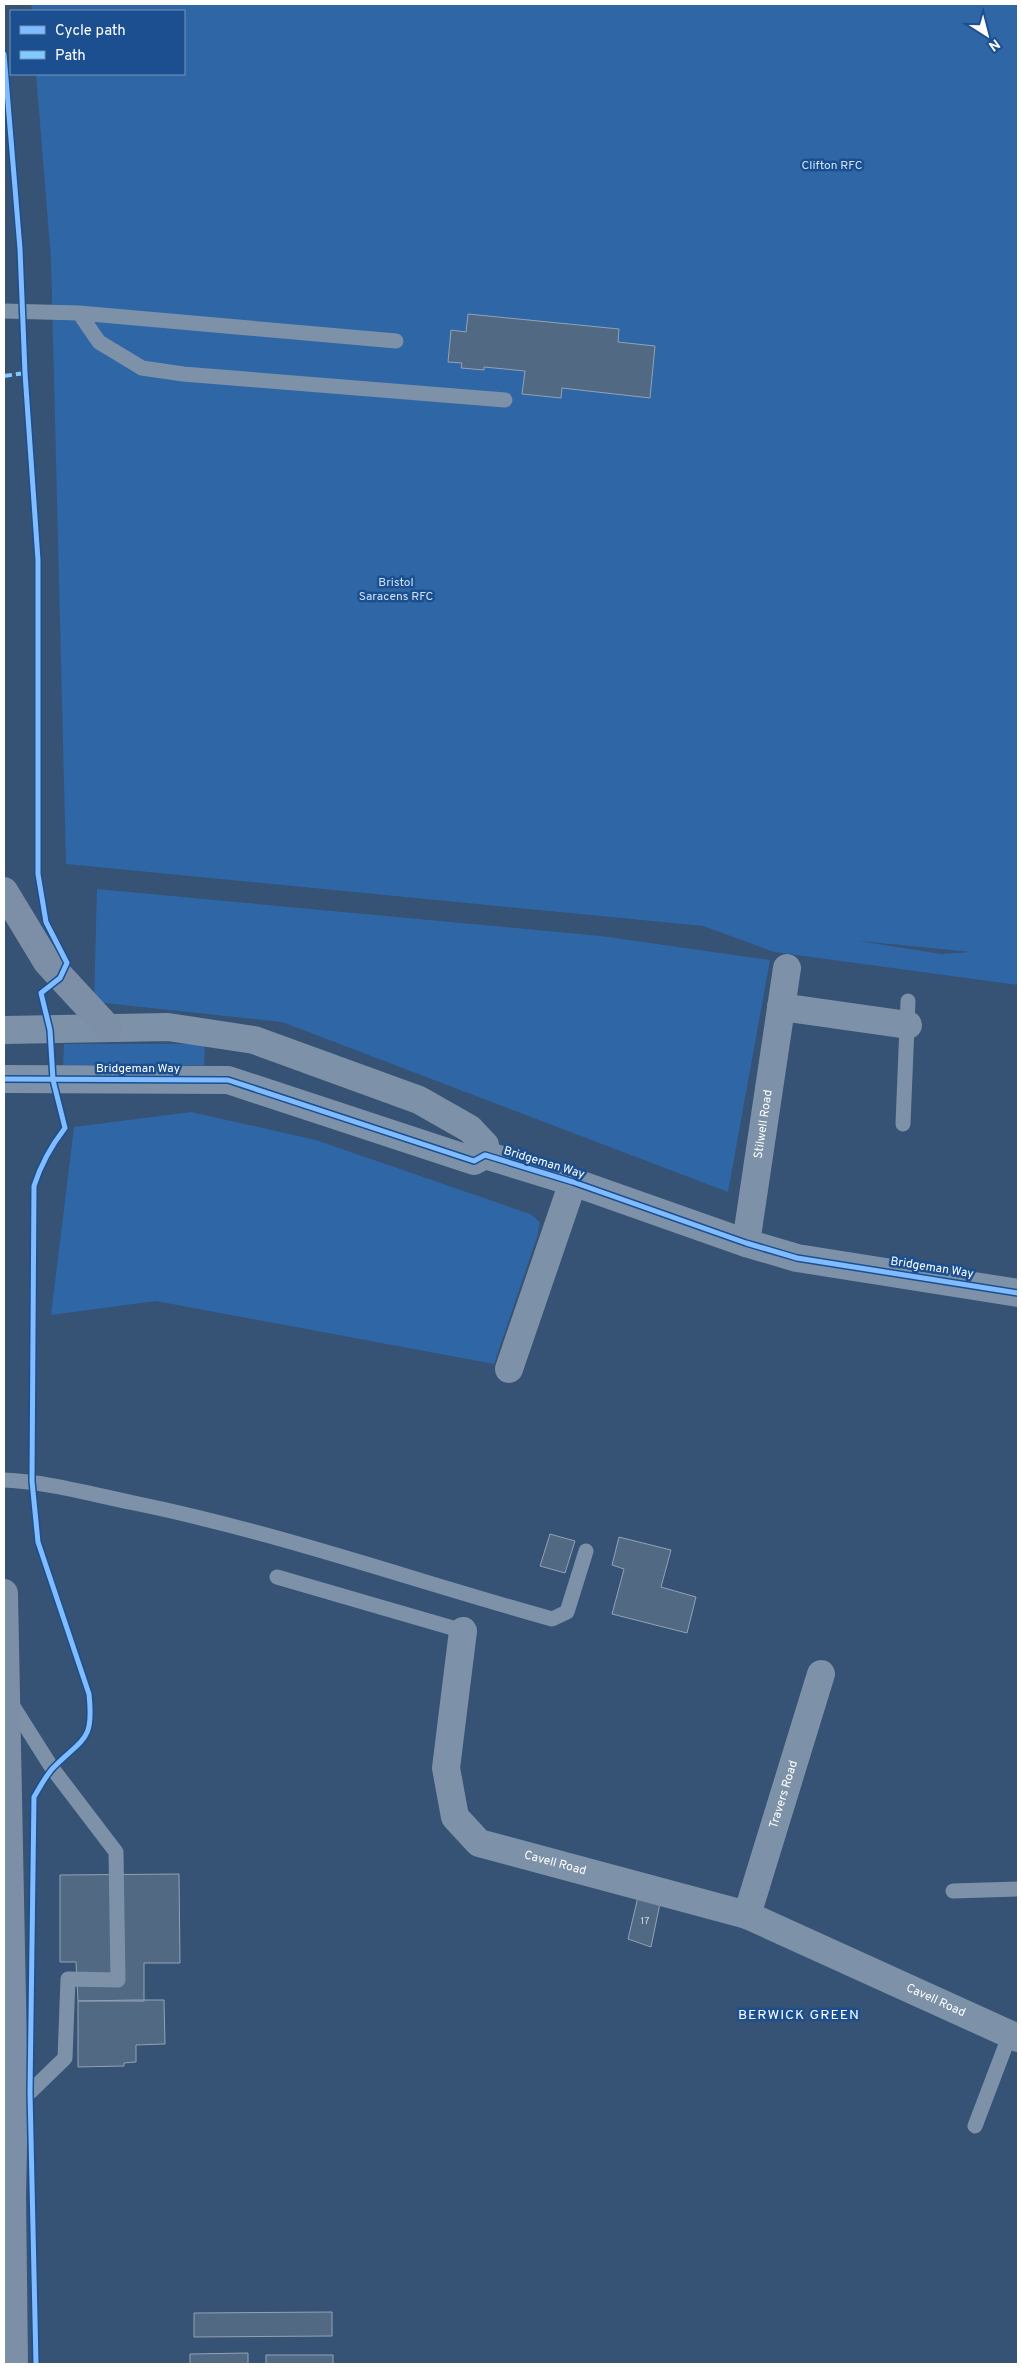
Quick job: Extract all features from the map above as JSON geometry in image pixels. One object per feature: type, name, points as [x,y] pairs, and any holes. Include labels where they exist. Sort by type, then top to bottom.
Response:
[{"type":"main road","points":[[4,892],[47,962],[108,1028]]},
{"type":"main road","points":[[4,1593],[14,2102],[12,2197],[14,2364]]},
{"type":"street","name":"Stilwell Road","points":[[746,1243],[787,968]]},
{"type":"street","points":[[781,1007],[908,1013]]},
{"type":"street","name":"Bridgeman Way","points":[[4,1030],[168,1026],[254,1040],[419,1100],[470,1129],[485,1145],[485,1156]]},
{"type":"street","name":"Bridgeman Way","points":[[4,1079],[228,1080],[474,1161],[485,1156],[573,1182],[746,1243],[797,1258],[1018,1293]]},
{"type":"street","points":[[509,1369],[573,1182]]},
{"type":"street","name":"Cavell Road","points":[[462,1631],[446,1768],[455,1817],[479,1843],[747,1915],[1014,2036]]},
{"type":"street","name":"Travers Road","points":[[747,1915],[821,1674]]},
{"type":"lane","points":[[4,311],[79,313],[396,342]]},
{"type":"lane","points":[[79,313],[99,342],[142,368],[183,374],[505,400]]},
{"type":"lane","points":[[903,1124],[908,1013]]},
{"type":"lane","points":[[4,1480],[32,1481],[187,1514],[341,1556],[552,1619],[566,1612],[586,1551]]},
{"type":"lane","name":"Cavell Road","points":[[277,1577],[462,1631]]},
{"type":"lane","points":[[7,1697],[52,1768],[116,1852],[118,1980],[68,1979],[64,2058],[30,2092],[14,2102]]},
{"type":"lane","points":[[953,1890],[1018,1889]]},
{"type":"lane","points":[[976,2126],[1014,2036]]},
{"type":"green space","name":"Bristol Saracens RFC","points":[[31,4],[1018,4],[1018,985],[774,952],[703,926],[66,864],[51,259],[36,75],[185,75],[185,10],[32,10]],"holes":[[[859,941],[971,952],[941,954]]]},
{"type":"green space","points":[[97,889],[601,936],[770,960],[728,1192],[282,1022],[94,1002]]},
{"type":"green space","points":[[64,1044],[205,1044],[204,1065],[63,1065]]},
{"type":"green space","points":[[191,1112],[316,1140],[530,1214],[540,1222],[537,1237],[494,1364],[156,1301],[51,1315],[74,1127]]},
{"type":"building","points":[[468,314],[619,329],[618,342],[655,346],[650,398],[562,388],[561,398],[522,394],[525,371],[484,367],[484,370],[461,368],[462,363],[448,362],[451,330],[466,332]]},
{"type":"building","points":[[550,1534],[575,1541],[565,1573],[540,1566]]},
{"type":"building","points":[[619,1537],[671,1550],[661,1587],[696,1597],[687,1633],[612,1614],[624,1569],[612,1565]]},
{"type":"building","points":[[179,1874],[180,1963],[144,1963],[144,2001],[78,2001],[76,1962],[60,1962],[60,1875]]},
{"type":"building","points":[[638,1897],[660,1903],[651,1947],[628,1939]]},
{"type":"building","points":[[164,2000],[165,2044],[136,2045],[136,2062],[124,2063],[124,2066],[78,2067],[78,2001]]},
{"type":"building","points":[[332,2312],[332,2336],[194,2337],[194,2313]]},
{"type":"building","points":[[248,2353],[248,2364],[190,2364],[190,2354]]},
{"type":"building","points":[[266,2355],[333,2355],[333,2364],[266,2364]]},
{"type":"marked path","points":[[4,376],[25,373]]},
{"type":"cycle path","points":[[4,54],[20,249],[25,373],[38,560],[38,874],[46,922],[67,963],[60,978],[41,993],[50,1030],[53,1080],[65,1128],[47,1156],[34,1186],[32,1481],[38,1542],[89,1694],[90,1709],[90,1721],[85,1737],[51,1770],[34,1797],[30,2092],[36,2364]]},
{"type":"cycle path","points":[[4,1079],[228,1080],[474,1161],[485,1155],[573,1182],[746,1243],[797,1258],[1018,1293]]},
{"type":"district","name":"BERWICK GREEN","points":[[799,2015]]},
{"type":"park label","name":"Clifton RFC","points":[[832,166]]}]
